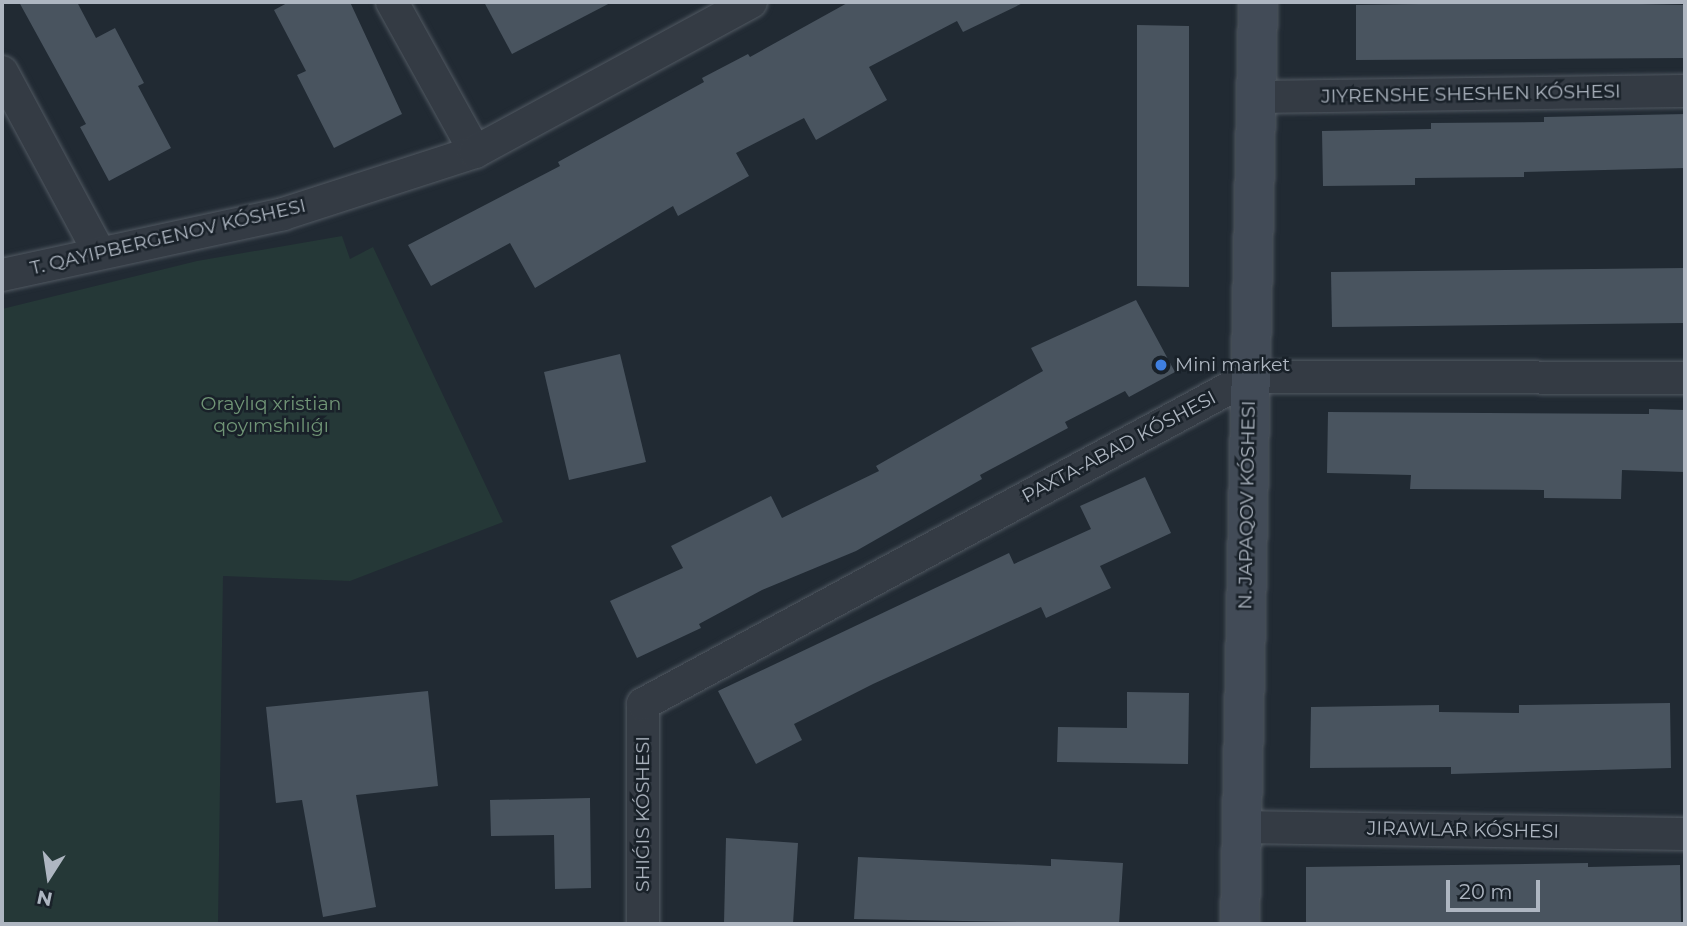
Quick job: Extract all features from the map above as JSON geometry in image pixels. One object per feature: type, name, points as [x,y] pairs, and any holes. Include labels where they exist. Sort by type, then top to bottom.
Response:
[{"type":"main road","name":"N. JAPAQOV KÓSHESI","points":[[1240,924],[1258,2]]},
{"type":"street","points":[[392,2],[475,152]]},
{"type":"street","points":[[2,275],[283,214],[475,152],[751,2]]},
{"type":"street","points":[[2,72],[99,253]]},
{"type":"street","name":"JIYRENSHE SHESHEN KÓSHESI","points":[[1256,97],[1685,91]]},
{"type":"street","name":"PAXTA-ABAD KÓSHESI","points":[[643,924],[643,704],[1250,377],[1685,378]]},
{"type":"street","points":[[1240,827],[1685,834]]},
{"type":"green space","name":"Oraylıq xristian qoyımshılıǵı","points":[[342,236],[350,259],[373,247],[503,522],[350,581],[223,576],[218,924],[2,924],[2,309],[197,261]]},
{"type":"building","points":[[19,2],[77,2],[96,38],[115,28],[144,83],[138,86],[171,148],[109,181],[80,127],[86,124]]},
{"type":"building","points":[[289,2],[350,2],[402,114],[334,148],[297,75],[306,71],[274,10]]},
{"type":"building","points":[[484,2],[612,2],[512,54]]},
{"type":"building","points":[[849,2],[1025,2],[963,32],[957,21],[869,67],[887,100],[816,140],[804,118],[736,153],[749,176],[678,216],[673,206],[535,288],[510,243],[431,286],[408,245],[560,166],[558,162],[704,82],[702,78],[748,54],[750,57]]},
{"type":"building","points":[[1549,2],[1685,5],[1685,58],[1356,60],[1356,5]]},
{"type":"building","points":[[1137,25],[1189,26],[1189,287],[1137,286]]},
{"type":"building","points":[[1685,114],[1685,168],[1524,172],[1524,177],[1415,178],[1415,185],[1323,186],[1322,131],[1431,129],[1431,123],[1544,122],[1544,117]]},
{"type":"building","points":[[1685,268],[1685,323],[1332,327],[1331,272]]},
{"type":"building","points":[[1136,300],[1175,372],[1129,397],[1125,391],[1065,422],[1068,428],[980,475],[982,479],[856,551],[762,590],[699,624],[701,628],[637,658],[610,601],[683,568],[671,546],[771,496],[782,518],[879,471],[876,466],[1043,371],[1031,348]]},
{"type":"building","points":[[620,354],[646,462],[569,480],[544,372]]},
{"type":"building","points":[[1649,409],[1685,410],[1685,472],[1622,470],[1621,499],[1544,498],[1544,490],[1410,489],[1411,475],[1327,473],[1328,412],[1649,414]]},
{"type":"building","points":[[1145,477],[1171,533],[1100,566],[1111,588],[1046,618],[1041,607],[873,684],[794,724],[802,740],[756,764],[718,691],[1009,553],[1014,564],[1091,529],[1080,506]]},
{"type":"building","points":[[428,691],[438,786],[356,795],[376,907],[323,917],[302,800],[276,803],[266,707]]},
{"type":"building","points":[[1127,692],[1189,693],[1188,764],[1057,762],[1058,727],[1127,728]]},
{"type":"building","points":[[1670,703],[1671,768],[1451,774],[1451,767],[1310,768],[1311,707],[1439,705],[1439,712],[1519,713],[1519,705]]},
{"type":"building","points":[[590,798],[591,888],[555,889],[554,835],[491,836],[490,800]]},
{"type":"building","points":[[726,838],[798,843],[793,924],[724,924]]},
{"type":"building","points":[[858,857],[1051,866],[1051,859],[1123,863],[1119,924],[854,919]]},
{"type":"building","points":[[1588,863],[1588,867],[1680,865],[1681,924],[1306,924],[1306,867]]},
{"type":"place","name":"Mini market","points":[[1161,365]]}]
